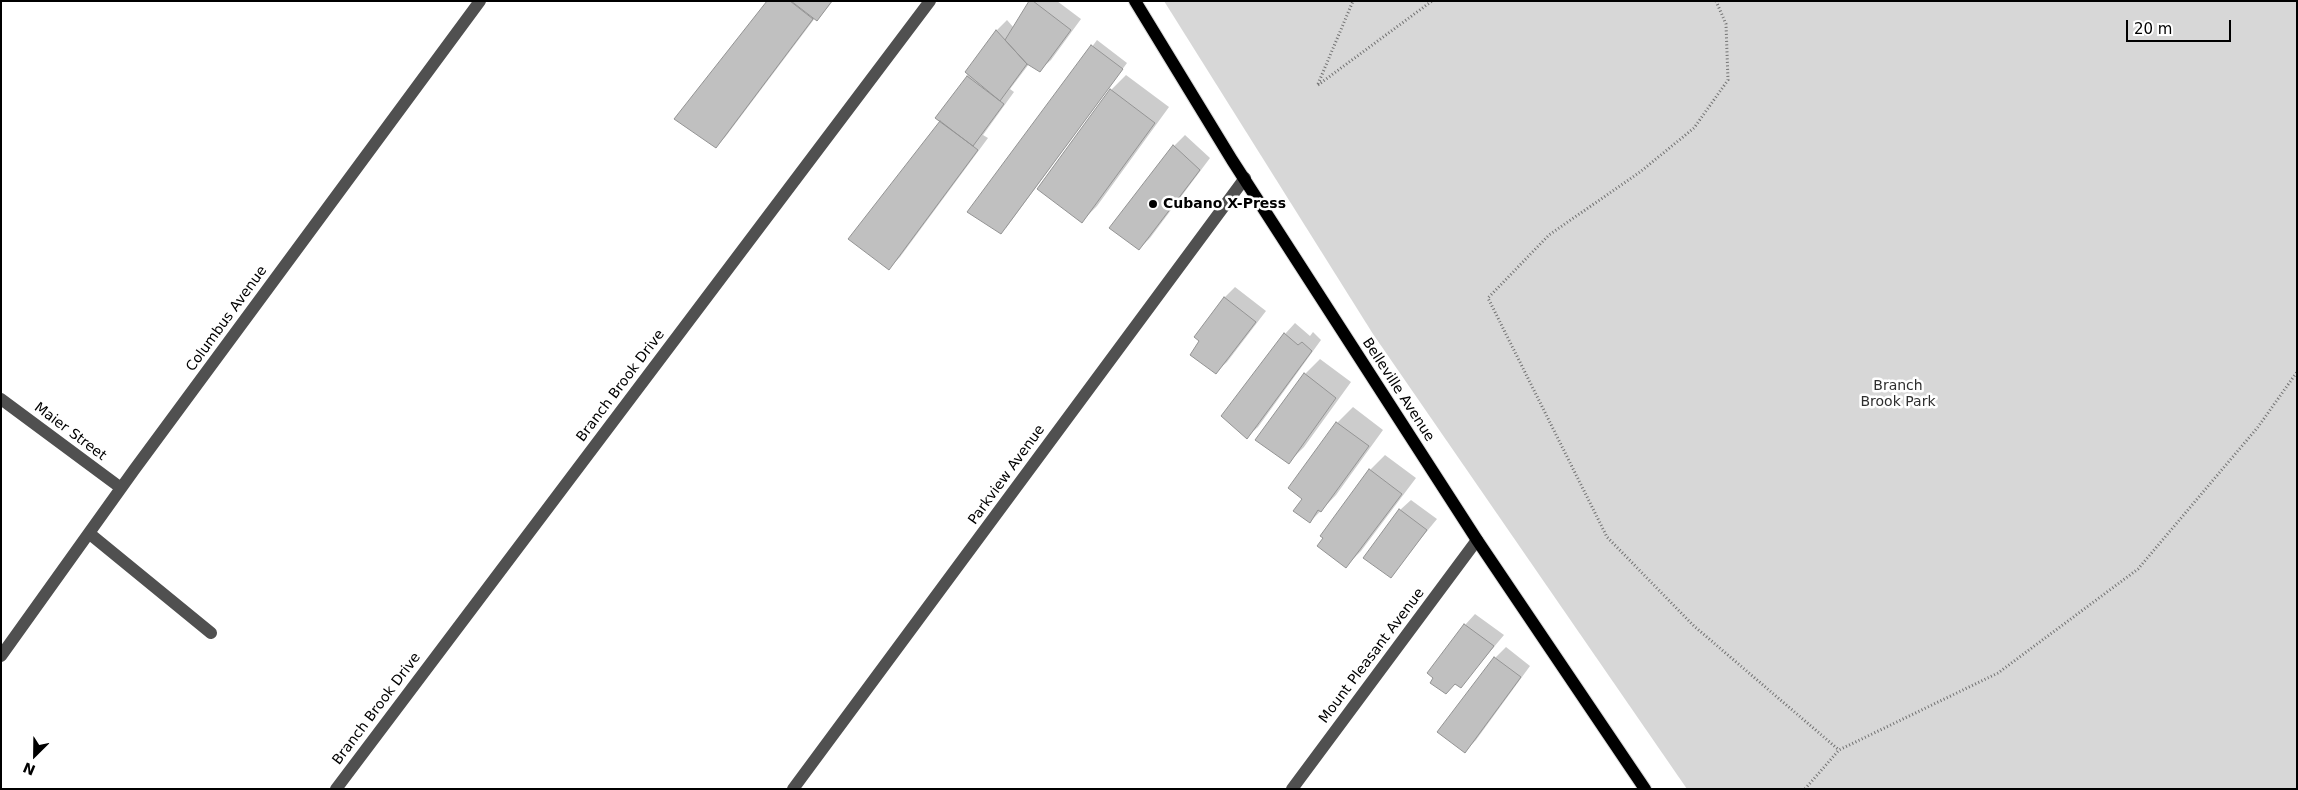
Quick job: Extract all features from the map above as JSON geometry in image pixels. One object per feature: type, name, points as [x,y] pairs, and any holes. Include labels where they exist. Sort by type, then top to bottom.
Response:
[{"type":"main road","name":"Belleville Avenue","points":[[1135,1],[1245,178],[1477,540],[1646,789]]},
{"type":"street","name":"Columbus Avenue","points":[[1,656],[90,534],[121,488],[480,1]]},
{"type":"street","name":"Branch Brook Drive","points":[[336,789],[930,1]]},
{"type":"street","name":"Parkview Avenue","points":[[793,789],[1245,178]]},
{"type":"street","name":"Maier Street","points":[[1,399],[121,488]]},
{"type":"street","points":[[90,534],[211,633]]},
{"type":"street","name":"Mount Pleasant Avenue","points":[[1292,789],[1477,540]]},
{"type":"path","points":[[1353,1],[1318,85],[1432,1]]},
{"type":"path","points":[[1716,1],[1726,24],[1728,80],[1694,128],[1640,172],[1549,235],[1488,298],[1607,537],[1694,626],[1839,750]]},
{"type":"path","points":[[1806,789],[1839,750],[1998,673],[2138,569],[2258,427],[2297,372]]},
{"type":"green space","name":"Branch Brook Park","points":[[1164,1],[2297,1],[2297,789],[1687,789],[1373,334]]},
{"type":"building","points":[[767,1],[790,1],[813,19],[716,148],[674,119]]},
{"type":"building","points":[[791,1],[832,1],[817,21]]},
{"type":"building","points":[[1029,1],[1033,1],[1071,30],[1040,72],[1027,64],[1005,40]]},
{"type":"building","points":[[996,30],[1027,64],[1000,101],[965,72]]},
{"type":"building","points":[[1091,45],[1123,69],[1001,234],[967,212]]},
{"type":"building","points":[[967,76],[1004,104],[973,146],[935,118]]},
{"type":"building","points":[[1110,89],[1155,123],[1082,223],[1037,189]]},
{"type":"building","points":[[940,121],[978,150],[889,270],[848,239]]},
{"type":"building","points":[[1173,145],[1200,170],[1139,250],[1109,228]]},
{"type":"building","points":[[1224,297],[1256,322],[1216,374],[1190,355],[1199,341],[1194,337]]},
{"type":"building","points":[[1284,333],[1298,345],[1302,342],[1312,351],[1247,439],[1221,416]]},
{"type":"building","points":[[1304,373],[1336,398],[1289,464],[1255,440]]},
{"type":"building","points":[[1336,422],[1369,446],[1321,512],[1318,510],[1310,523],[1293,511],[1302,499],[1288,488]]},
{"type":"building","points":[[1369,469],[1402,494],[1346,568],[1317,546],[1323,538],[1320,536]]},
{"type":"building","points":[[1399,509],[1427,530],[1391,578],[1363,558]]},
{"type":"building","points":[[1464,624],[1494,646],[1461,688],[1455,684],[1446,694],[1430,683],[1433,678],[1427,673]]},
{"type":"building","points":[[1494,657],[1521,677],[1465,753],[1437,732]]},
{"type":"place","name":"Cubano X-Press","points":[[1153,204]]}]
